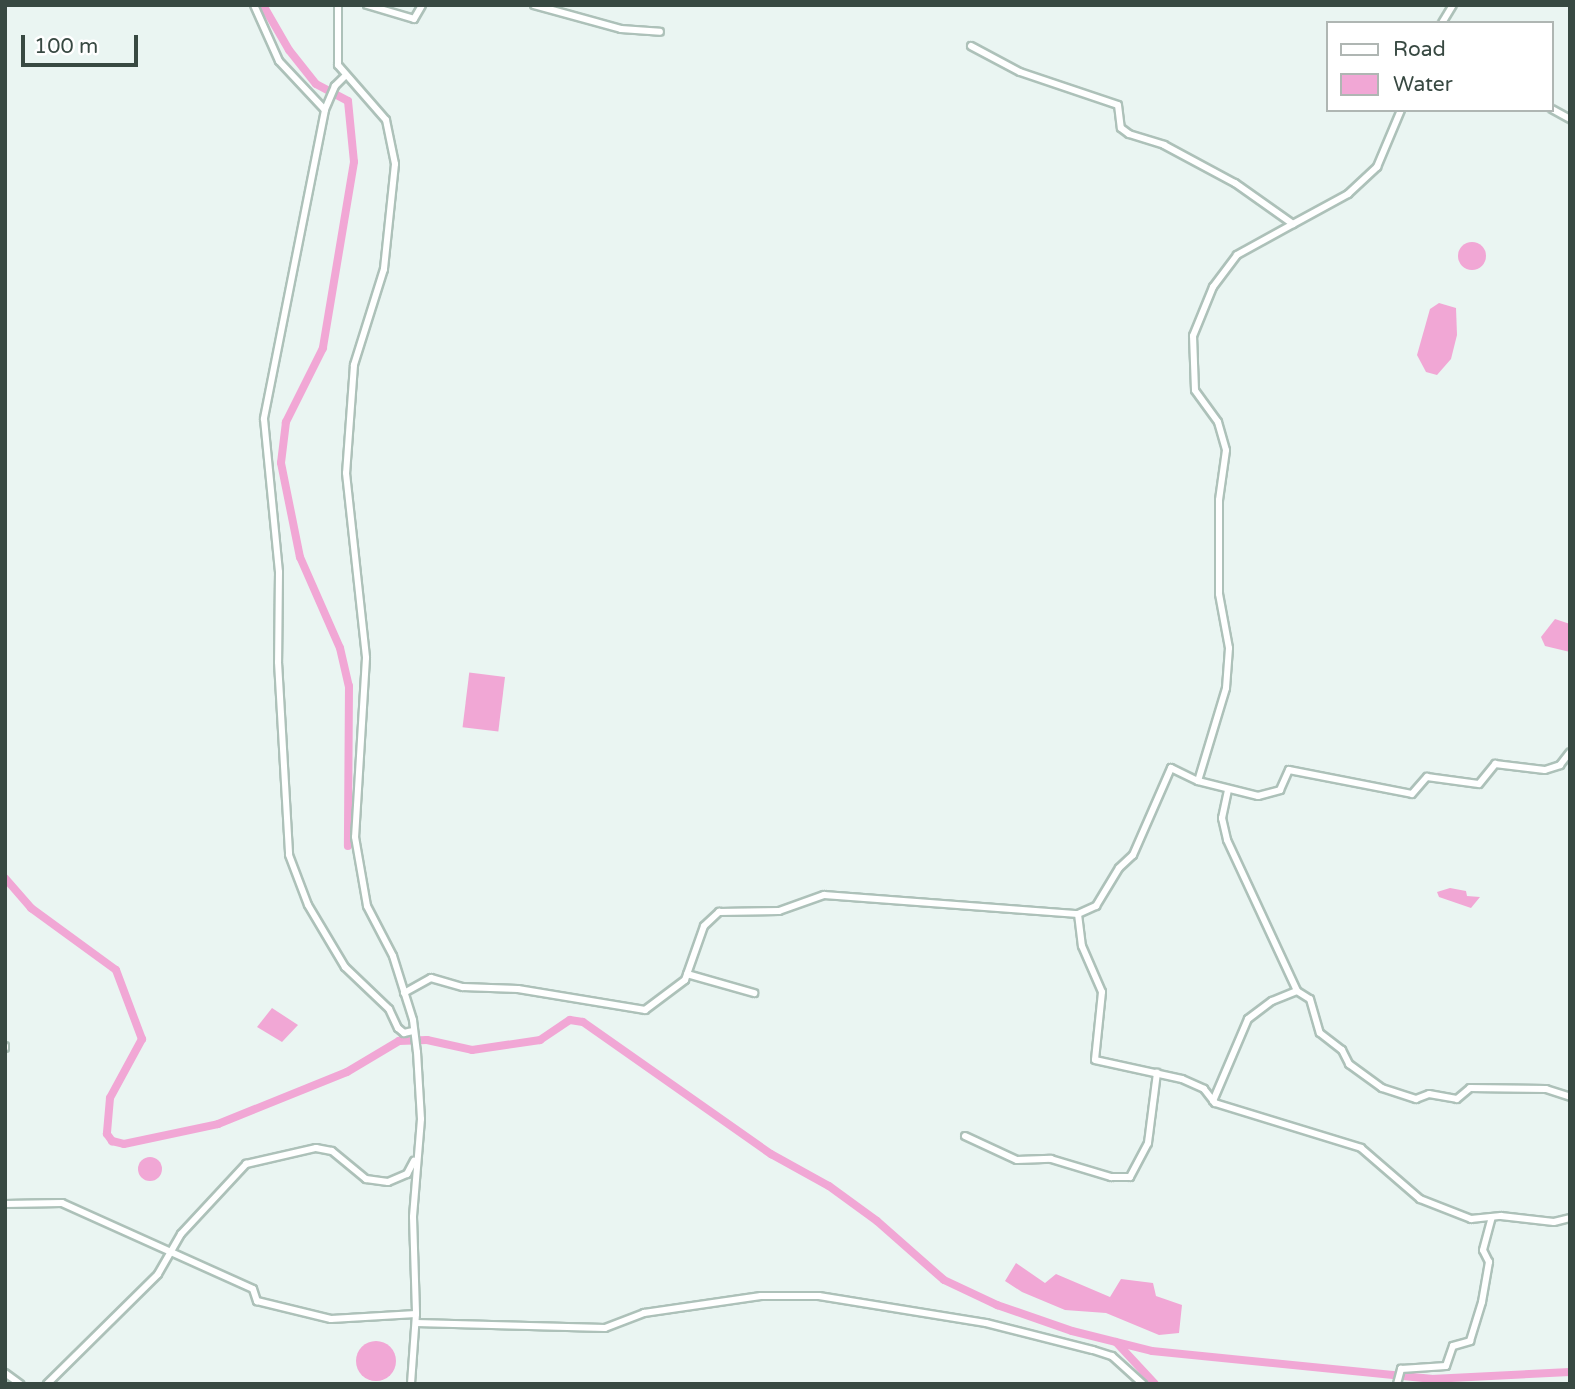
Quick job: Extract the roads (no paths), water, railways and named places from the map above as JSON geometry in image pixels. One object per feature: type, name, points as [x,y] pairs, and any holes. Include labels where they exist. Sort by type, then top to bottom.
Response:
[{"type":"street","points":[[254,5],[279,61],[325,110]]},
{"type":"street","points":[[338,5],[338,65],[344,77],[370,99],[386,120],[396,164],[384,269],[354,365],[346,473],[366,658],[355,837],[367,906],[393,956],[413,1031],[421,1119],[416,1157],[416,1323],[411,1384]]},
{"type":"street","points":[[367,5],[414,19],[422,5]]},
{"type":"street","points":[[534,5],[621,29],[660,32]]},
{"type":"street","points":[[1444,21],[1453,5]]},
{"type":"street","points":[[971,46],[1020,72],[1118,105],[1121,128],[1129,134],[1164,145],[1235,183],[1293,224]]},
{"type":"street","points":[[344,77],[335,86],[325,110],[264,419],[279,572],[278,662],[289,855],[308,905],[345,967],[389,1009],[402,1032],[413,1031]]},
{"type":"street","points":[[1554,110],[1570,120]]},
{"type":"street","points":[[1198,781],[1226,688],[1229,648],[1219,594],[1219,500],[1226,450],[1218,422],[1195,390],[1193,336],[1213,287],[1237,256],[1348,194],[1377,167],[1400,112]]},
{"type":"street","points":[[404,993],[431,978],[463,988],[518,989],[636,1011],[673,994],[687,974],[704,926],[719,912],[779,911],[824,895],[1077,915],[1096,906],[1119,868],[1133,855],[1171,768],[1198,781],[1258,796],[1280,790],[1289,771],[1412,794],[1427,777],[1479,784],[1495,764],[1545,770],[1560,765],[1570,752]]},
{"type":"street","points":[[1228,790],[1223,818],[1227,840],[1297,991],[1310,999],[1320,1034],[1342,1050],[1349,1064],[1382,1088],[1416,1099],[1429,1094],[1457,1099],[1470,1088],[1546,1089],[1570,1097]]},
{"type":"street","points":[[1077,915],[1082,946],[1102,992],[1095,1060],[1157,1073],[1204,1089],[1213,1101],[1361,1148],[1420,1199],[1471,1219],[1492,1217],[1554,1222],[1570,1218]]},
{"type":"street","points":[[687,974],[754,993]]},
{"type":"street","points":[[1213,1101],[1248,1019],[1272,1001],[1297,991]]},
{"type":"street","points":[[965,1136],[1017,1160],[1051,1158],[1111,1177],[1130,1177],[1147,1143],[1157,1073]]},
{"type":"street","points":[[47,1384],[148,1284],[172,1249],[246,1164],[316,1148],[332,1151],[366,1179],[387,1182],[407,1174],[416,1157]]},
{"type":"street","points":[[5,1204],[62,1203],[172,1249],[254,1289],[257,1301],[331,1319],[416,1314]]},
{"type":"street","points":[[1397,1384],[1401,1369],[1446,1366],[1453,1346],[1470,1341],[1482,1302],[1489,1262],[1483,1250],[1492,1217]]},
{"type":"street","points":[[416,1323],[605,1328],[644,1313],[761,1296],[819,1296],[986,1323],[1093,1350],[1112,1356],[1143,1384]]},
{"type":"street","points":[[5,1373],[20,1384]]},
{"type":"water","points":[[1472,242],[1482,246],[1486,256],[1482,266],[1472,270],[1462,266],[1458,256],[1462,246]]},
{"type":"water","points":[[1439,303],[1456,308],[1457,335],[1451,359],[1437,375],[1426,372],[1417,355],[1430,309]]},
{"type":"water","points":[[1555,619],[1570,624],[1570,652],[1545,646],[1541,637]]},
{"type":"water","points":[[469,673],[505,677],[498,732],[463,727]]},
{"type":"water","points":[[1450,888],[1466,891],[1467,896],[1480,897],[1471,908],[1439,897],[1437,892]]},
{"type":"water","points":[[272,1008],[298,1025],[282,1042],[257,1027]]},
{"type":"water","points":[[150,1157],[159,1160],[162,1169],[159,1178],[150,1181],[141,1178],[138,1169],[141,1160]]},
{"type":"water","points":[[1016,1263],[1045,1283],[1056,1274],[1110,1297],[1121,1279],[1153,1283],[1156,1296],[1182,1305],[1179,1333],[1159,1335],[1106,1313],[1065,1310],[1022,1292],[1005,1281]]},
{"type":"water","points":[[376,1341],[390,1347],[396,1361],[390,1375],[376,1381],[362,1375],[356,1361],[362,1347]]},
{"type":"waterway","points":[[263,5],[289,50],[316,84],[348,101],[354,162],[323,348],[286,422],[281,463],[300,557],[340,648],[349,686],[348,846]]},
{"type":"waterway","points":[[5,878],[31,908],[116,970],[142,1039],[110,1098],[107,1134],[112,1141],[124,1144],[218,1124],[347,1072],[399,1041],[427,1040],[472,1050],[540,1040],[570,1020],[583,1022],[771,1154],[829,1186],[877,1221],[944,1280],[997,1305],[1072,1331],[1152,1351],[1431,1379],[1570,1372]]},
{"type":"waterway","points":[[1116,1342],[1155,1384]]}]
